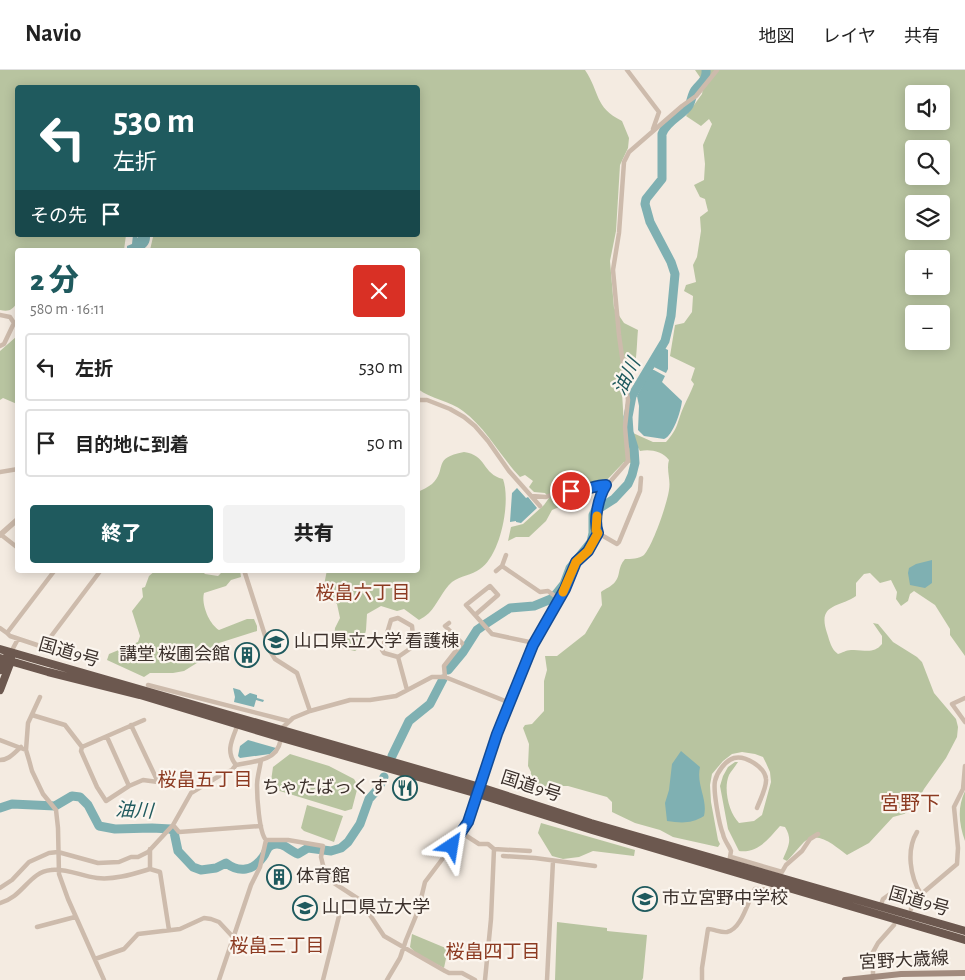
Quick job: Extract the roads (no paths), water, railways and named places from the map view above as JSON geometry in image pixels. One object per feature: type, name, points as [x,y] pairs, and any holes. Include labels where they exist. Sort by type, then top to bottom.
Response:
[{"type":"highway","name":"国道9号","points":[[0,649],[281,729],[479,790],[730,860],[965,940]]},
{"type":"highway","points":[[0,670],[5,659],[12,652]]},
{"type":"highway","name":"国道9号","points":[[5,659],[140,695],[282,738],[479,790],[592,830],[777,884],[965,931]]},
{"type":"highway","points":[[0,690],[5,659]]},
{"type":"main road","name":"宮野大歳線","points":[[845,980],[926,974],[965,974]]},
{"type":"street","points":[[627,70],[659,112],[652,130]]},
{"type":"street","points":[[641,478],[640,491],[617,544],[596,530],[602,495],[606,485],[622,470],[628,457],[625,443],[625,427],[628,400],[613,270],[619,234],[623,170],[628,152],[642,142],[652,130],[696,96],[717,70]]},
{"type":"street","points":[[0,315],[10,317],[14,323],[4,344],[0,346]]},
{"type":"street","points":[[420,400],[427,400],[450,409],[475,426],[509,471],[540,506]]},
{"type":"street","points":[[0,472],[15,470]]},
{"type":"street","points":[[532,496],[546,496],[561,491],[582,492],[606,485]]},
{"type":"street","points":[[15,522],[0,534],[15,546]]},
{"type":"street","points":[[387,980],[404,949],[418,911],[425,882],[462,833],[479,790],[497,734],[534,643],[559,599],[576,562],[588,551],[598,533]]},
{"type":"street","points":[[496,571],[502,566],[506,555]]},
{"type":"street","points":[[502,566],[540,592],[548,591],[559,599]]},
{"type":"street","points":[[7,633],[50,573]]},
{"type":"street","points":[[0,628],[10,636],[43,647],[99,573]]},
{"type":"street","points":[[245,573],[270,651],[275,659],[297,673],[310,712]]},
{"type":"street","points":[[475,615],[498,595],[490,586],[466,605],[475,615],[495,635],[534,643]]},
{"type":"street","points":[[398,618],[412,626],[414,646],[398,657],[382,650],[391,620],[398,618]]},
{"type":"street","points":[[445,626],[462,643],[444,666],[445,677]]},
{"type":"street","points":[[12,652],[18,639]]},
{"type":"street","points":[[398,657],[407,690]]},
{"type":"street","points":[[0,888],[12,880],[30,862],[49,853],[58,852],[98,863],[119,862],[131,857],[138,857],[150,849],[173,825],[191,793],[232,770],[236,765],[272,756],[279,747],[282,738],[281,729],[293,718],[350,700],[370,700],[396,696],[432,677],[445,677],[510,703]]},
{"type":"street","points":[[148,685],[266,717],[288,721]]},
{"type":"street","points":[[40,697],[28,723],[26,750],[39,786],[56,810],[59,870],[62,883],[75,917],[104,980]]},
{"type":"street","points":[[965,698],[952,704],[965,722]]},
{"type":"street","points":[[32,715],[65,725],[82,747],[81,751],[94,781],[106,800],[143,780],[158,782],[131,726]]},
{"type":"street","points":[[82,747],[144,720]]},
{"type":"street","points":[[236,765],[230,758],[230,746],[238,724]]},
{"type":"street","points":[[106,737],[129,786]]},
{"type":"street","points":[[0,740],[26,750]]},
{"type":"street","points":[[0,760],[11,757],[21,748]]},
{"type":"street","points":[[757,808],[766,780],[764,771],[760,766],[736,757],[730,760],[719,773],[714,785],[723,836],[731,851],[730,860],[782,872],[810,838],[818,834]]},
{"type":"street","points":[[261,760],[257,784],[261,826],[263,838],[266,840]]},
{"type":"street","points":[[911,909],[920,896],[957,864],[958,848],[954,807],[963,789],[965,766]]},
{"type":"street","points":[[173,825],[179,832],[261,826]]},
{"type":"street","points":[[917,832],[911,844],[910,852],[920,896]]},
{"type":"street","points":[[462,833],[479,844],[488,844],[494,849],[530,851]]},
{"type":"street","points":[[219,980],[251,885],[260,867],[266,840]]},
{"type":"street","points":[[266,840],[288,840],[322,846],[321,857],[325,873],[334,883],[360,900],[384,936],[449,973],[462,973],[475,980]]},
{"type":"street","points":[[150,849],[150,870]]},
{"type":"street","points":[[486,980],[494,849]]},
{"type":"street","points":[[503,856],[595,866]]},
{"type":"street","points":[[547,980],[553,861]]},
{"type":"street","points":[[0,903],[16,896],[34,876],[52,870],[97,878],[111,878],[150,870],[160,872],[169,930]]},
{"type":"street","points":[[702,980],[708,929],[724,932],[730,931],[737,925],[755,889],[771,891],[774,890],[777,884]]},
{"type":"street","points":[[879,910],[883,899],[890,894],[920,896]]},
{"type":"street","points":[[323,980],[339,916]]},
{"type":"street","points":[[37,927],[75,917]]},
{"type":"street","points":[[95,959],[124,949],[138,934],[180,929],[204,918],[219,922],[233,937]]},
{"type":"street","points":[[874,977],[873,952],[878,943],[894,925]]},
{"type":"water","points":[[133,237],[150,237],[149,244],[144,248],[127,248],[127,246],[132,244]]},
{"type":"water","points":[[664,348],[668,350],[668,369],[666,373],[654,367]]},
{"type":"water","points":[[651,370],[665,376],[662,382],[682,401],[673,428],[664,439],[644,436],[638,430],[639,406],[637,396]]},
{"type":"water","points":[[517,488],[537,508],[521,523],[516,521],[510,522],[512,493]]},
{"type":"water","points":[[932,560],[932,583],[925,588],[910,585],[909,568]]},
{"type":"water","points":[[233,688],[240,690],[245,696],[250,693],[264,700],[263,702],[256,700],[254,707],[234,702]]},
{"type":"water","points":[[248,740],[276,748],[270,754],[240,758],[238,756],[240,746]]},
{"type":"water","points":[[681,751],[700,767],[699,780],[705,810],[704,816],[686,822],[667,821],[665,803],[669,790],[672,764]]},
{"type":"waterway","name":"油川","points":[[448,670],[463,652],[477,630],[510,608],[534,606],[551,599],[556,594],[564,584],[570,568],[591,542],[595,511],[614,499],[628,484],[632,475],[635,463],[634,448],[629,432],[628,417],[632,396],[665,341],[671,316],[675,274],[671,262],[650,222],[645,204],[646,199],[662,179],[662,134],[670,123],[689,106],[694,92],[704,79],[706,70]]},
{"type":"waterway","name":"油川","points":[[392,756],[409,721],[430,704],[443,679]]},
{"type":"waterway","name":"油川","points":[[0,808],[12,804],[55,806],[72,796],[80,797],[88,805],[99,826],[115,829],[171,829],[174,832],[178,851],[193,867],[201,870],[216,868],[226,863],[236,868],[246,869],[259,862],[269,847],[276,844],[283,845],[298,854],[308,848],[331,851],[341,848],[348,842],[360,824],[369,799],[378,789],[384,777]]},
{"type":"place","name":"山口県立大学 看護棟","points":[[276,642]]},
{"type":"place","name":"講堂 桜圃会館","points":[[247,655]]},
{"type":"place","name":"ちゃたばっくす","points":[[405,788]]},
{"type":"place","name":"体育館","points":[[279,877]]},
{"type":"place","name":"市立宮野中学校","points":[[645,899]]},
{"type":"place","name":"山口県立大学","points":[[305,908]]},
{"type":"district","name":"桜畠六丁目","points":[[363,593]]},
{"type":"district","name":"桜畠五丁目","points":[[205,780]]},
{"type":"district","name":"宮野下","points":[[910,804]]},
{"type":"district","name":"桜畠三丁目","points":[[277,946]]},
{"type":"district","name":"桜畠四丁目","points":[[493,952]]}]
